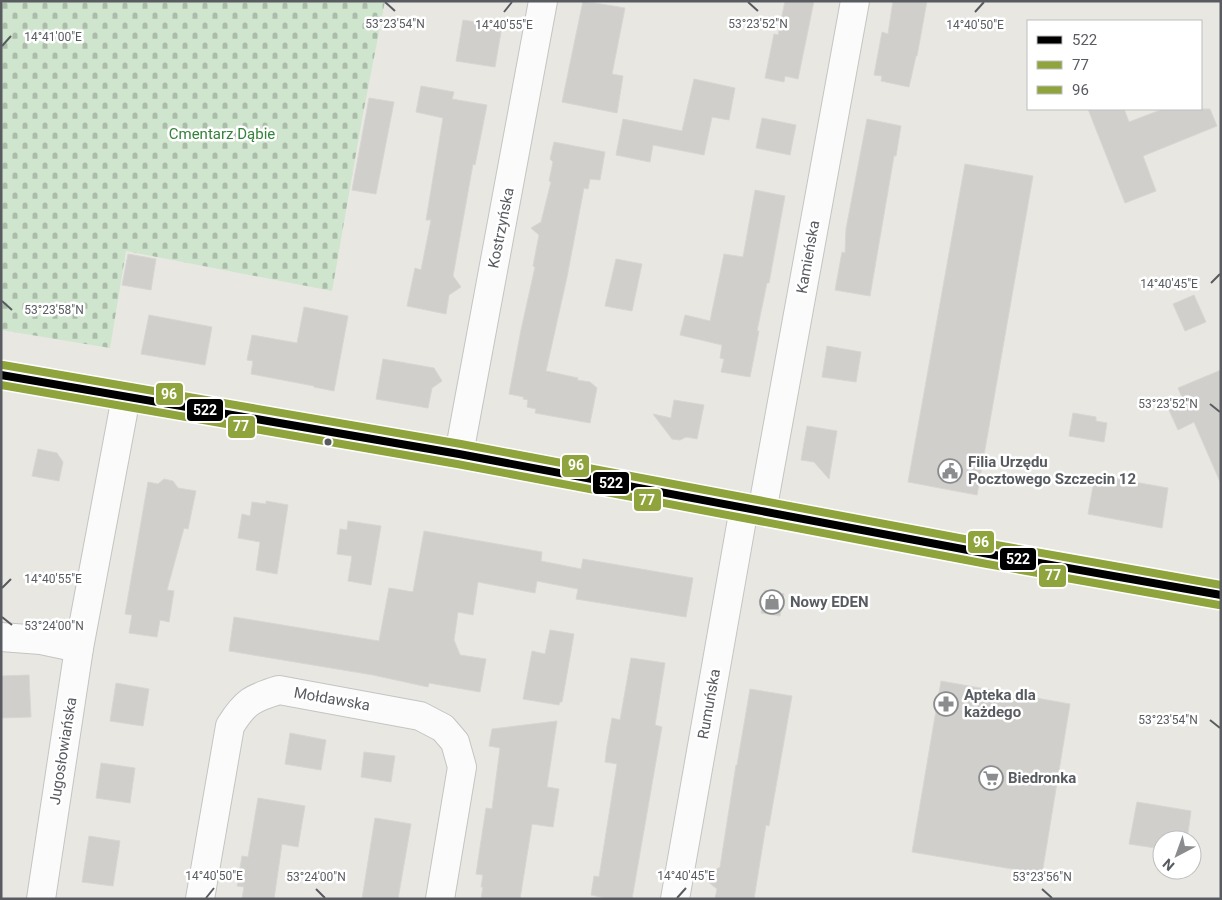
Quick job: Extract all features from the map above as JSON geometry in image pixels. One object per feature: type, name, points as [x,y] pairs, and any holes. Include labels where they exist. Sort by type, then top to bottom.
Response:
[{"type":"street","name":"Kostrzyńska","points":[[459,454],[543,1]]},
{"type":"street","name":"Kamieńska","points":[[753,510],[854,1]]},
{"type":"street","points":[[1,375],[459,454],[753,510],[1221,595]]},
{"type":"street","name":"Jugosłowiańska","points":[[41,899],[79,648],[126,397]]},
{"type":"street","name":"Rumuńska","points":[[675,899],[753,510]]},
{"type":"street","points":[[1,637],[41,640],[79,648]]},
{"type":"street","name":"Mołdawska","points":[[200,899],[230,726],[241,708],[258,696],[279,690],[420,716],[443,728],[456,742],[462,767],[440,899]]},
{"type":"green space","name":"Cmentarz Dąbie","points":[[1,1],[385,1],[332,291],[126,251],[110,348],[1,330]]},
{"type":"building","points":[[583,1],[625,8],[612,74],[623,76],[617,113],[562,102]]},
{"type":"building","points":[[785,1],[814,1],[798,79],[785,76],[784,82],[765,78],[774,34],[778,35]]},
{"type":"building","points":[[893,1],[927,1],[909,87],[881,81],[882,76],[874,75],[882,32],[888,34]]},
{"type":"building","points":[[463,20],[502,26],[495,67],[456,61]]},
{"type":"building","points":[[694,79],[735,88],[729,120],[712,117],[704,155],[653,145],[650,162],[616,155],[623,119],[682,131]]},
{"type":"building","points":[[421,86],[454,92],[452,99],[487,105],[475,165],[473,164],[453,276],[461,287],[449,295],[446,314],[407,306],[415,268],[421,270],[431,220],[426,220],[443,118],[416,112]]},
{"type":"building","points":[[369,98],[394,102],[376,194],[352,190]]},
{"type":"building","points":[[1210,109],[1217,126],[1143,156],[1156,191],[1125,203],[1088,110],[1124,110],[1129,122],[1160,110]]},
{"type":"building","points":[[762,118],[796,125],[790,155],[756,148]]},
{"type":"building","points":[[867,119],[901,126],[896,156],[894,156],[870,296],[835,290],[842,252],[845,253],[846,229]]},
{"type":"building","points":[[554,142],[605,152],[600,180],[590,179],[588,189],[584,188],[546,371],[590,382],[597,388],[590,423],[535,413],[536,409],[527,407],[528,400],[523,399],[524,397],[509,394],[535,267],[533,266],[539,235],[531,228],[541,222],[551,182],[549,181],[553,162],[550,159]]},
{"type":"building","points":[[965,164],[1033,176],[977,495],[908,482]]},
{"type":"building","points":[[755,190],[785,196],[769,283],[767,283],[757,331],[759,331],[750,377],[721,372],[724,359],[720,358],[722,345],[680,335],[685,315],[710,321],[724,254],[743,257]]},
{"type":"building","points":[[128,254],[156,259],[151,290],[122,285]]},
{"type":"building","points":[[616,259],[642,264],[632,311],[605,306]]},
{"type":"building","points":[[1194,295],[1206,322],[1185,331],[1173,304]]},
{"type":"building","points":[[304,307],[348,316],[334,391],[251,374],[253,361],[247,360],[252,335],[297,343]]},
{"type":"building","points":[[149,315],[212,327],[205,365],[141,354]]},
{"type":"building","points":[[827,346],[861,352],[856,382],[822,377]]},
{"type":"building","points":[[383,359],[434,368],[442,381],[432,388],[428,408],[376,399]]},
{"type":"building","points":[[1221,370],[1221,484],[1194,422],[1178,430],[1169,410],[1184,402],[1178,388]]},
{"type":"building","points":[[674,400],[704,405],[697,439],[686,437],[680,440],[672,439],[653,414],[671,418]]},
{"type":"building","points":[[1073,413],[1096,417],[1096,421],[1107,423],[1104,442],[1069,436]]},
{"type":"building","points":[[807,426],[837,431],[829,479],[814,462],[801,460]]},
{"type":"building","points":[[38,449],[57,453],[63,462],[59,481],[32,476]]},
{"type":"building","points":[[1095,475],[1168,488],[1162,528],[1088,514]]},
{"type":"building","points":[[164,479],[173,481],[178,488],[196,491],[188,529],[184,528],[167,590],[174,591],[169,622],[160,620],[157,637],[129,633],[132,615],[125,614],[148,482],[158,484]]},
{"type":"building","points":[[266,501],[288,505],[277,574],[256,570],[260,542],[238,538],[242,514],[250,516],[252,502],[266,504]]},
{"type":"building","points":[[348,521],[381,526],[371,585],[348,581],[352,556],[337,554],[340,529],[347,530]]},
{"type":"building","points":[[424,531],[542,552],[541,561],[581,569],[583,559],[693,578],[686,617],[576,599],[578,589],[537,581],[535,593],[478,582],[473,615],[458,612],[454,640],[460,655],[486,659],[480,692],[429,683],[428,687],[373,675],[229,651],[234,617],[379,641],[389,588],[413,592]]},
{"type":"building","points":[[765,590],[784,594],[780,616],[761,613]]},
{"type":"building","points":[[550,630],[574,634],[562,702],[559,705],[523,699],[532,651],[545,654]]},
{"type":"building","points":[[631,658],[665,663],[655,725],[662,727],[632,899],[610,899],[591,895],[594,876],[599,877],[617,764],[605,762],[607,746],[612,718],[620,720]]},
{"type":"building","points":[[29,675],[31,717],[1,718],[1,676]]},
{"type":"building","name":"Biedronka","points":[[941,681],[1070,704],[1042,874],[912,852]]},
{"type":"building","points":[[116,683],[149,689],[143,726],[110,721]]},
{"type":"building","points":[[750,689],[792,696],[769,826],[766,825],[754,899],[715,899],[717,889],[703,878],[720,867]]},
{"type":"building","points":[[557,721],[547,787],[559,789],[553,827],[532,824],[520,899],[481,899],[483,875],[476,874],[486,808],[492,809],[500,748],[489,746],[492,729]]},
{"type":"building","points":[[290,733],[326,740],[321,770],[285,764]]},
{"type":"building","points":[[364,752],[395,756],[391,782],[361,777]]},
{"type":"building","points":[[101,763],[135,768],[130,803],[96,798]]},
{"type":"building","points":[[258,798],[305,806],[298,847],[282,844],[274,899],[242,899],[244,887],[237,886],[242,856],[248,857]]},
{"type":"building","points":[[1137,802],[1191,811],[1188,830],[1152,830],[1152,847],[1129,844]]},
{"type":"building","points":[[375,818],[411,824],[398,899],[362,899]]},
{"type":"building","points":[[89,836],[120,841],[113,886],[82,882]]},
{"type":"transit line","name":"96","points":[[3,365],[461,444],[991,544],[1221,585]]},
{"type":"transit line","name":"522","points":[[1,375],[459,454],[989,554],[1221,595]]},
{"type":"transit line","name":"77","points":[[1,385],[457,464],[987,564],[1219,605]]},
{"type":"place","name":"Filia Urzędu Pocztowego Szczecin 12","points":[[950,471]]},
{"type":"place","name":"Nowy EDEN","points":[[772,602]]},
{"type":"place","name":"Apteka dla każdego","points":[[946,704]]},
{"type":"place","name":"Biedronka","points":[[991,778]]}]
